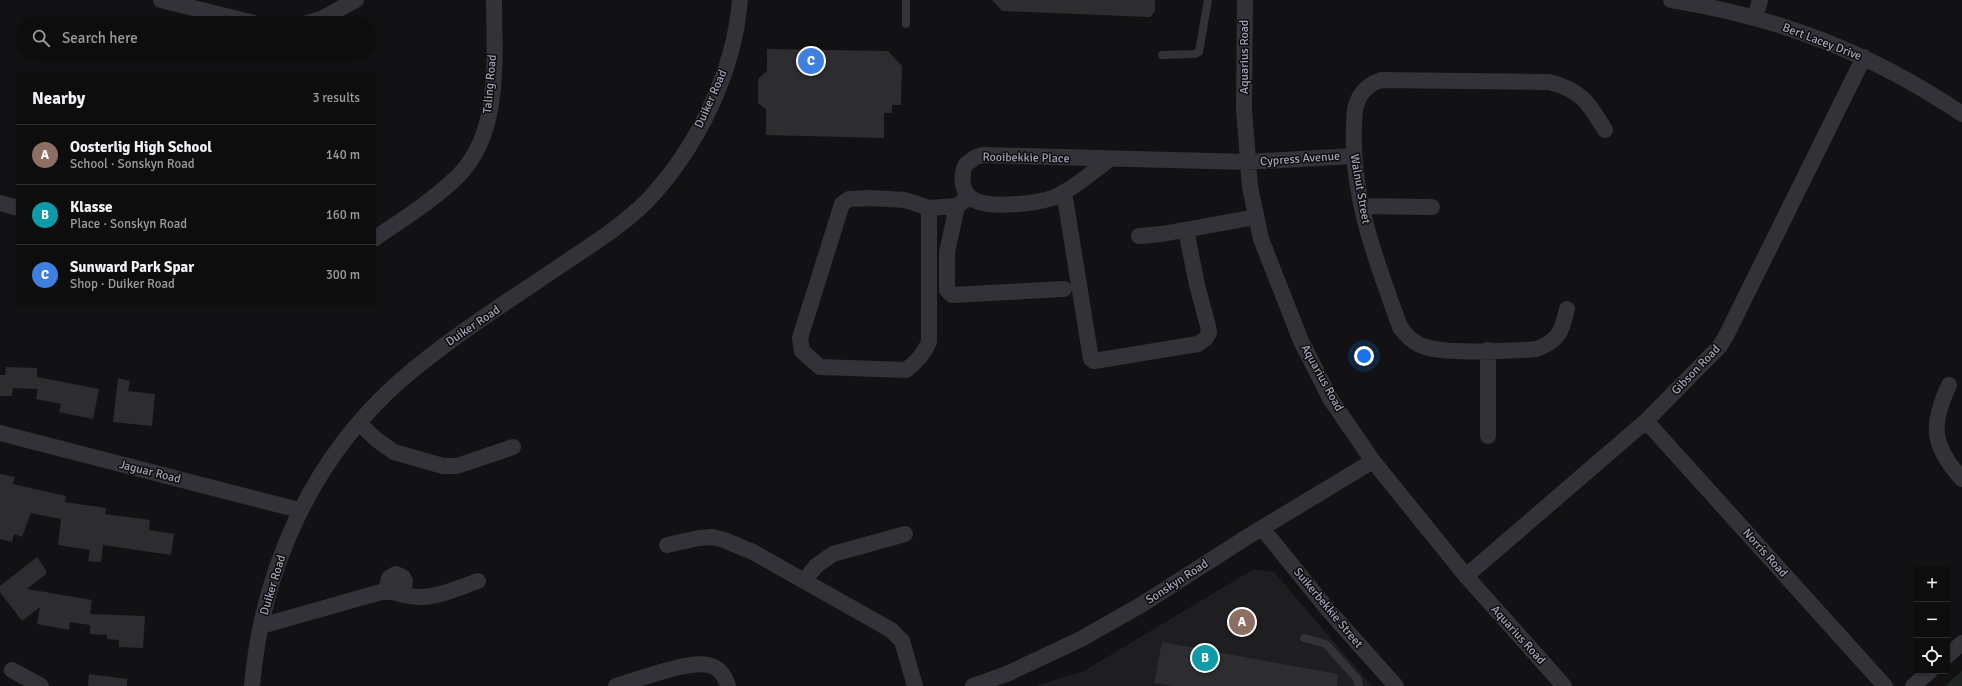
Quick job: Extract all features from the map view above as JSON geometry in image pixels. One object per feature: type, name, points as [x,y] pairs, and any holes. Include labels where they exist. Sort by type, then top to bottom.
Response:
[{"type":"street","points":[[161,0],[226,16]]},
{"type":"street","points":[[327,16],[356,0]]},
{"type":"street","name":"Taling Road","points":[[376,238],[438,193],[460,174],[474,153],[483,132],[490,104],[494,58],[494,0]]},
{"type":"street","name":"Duiker Road","points":[[252,686],[261,626],[275,572],[299,510],[333,456],[359,423],[400,381],[446,343],[608,234],[646,202],[671,173],[704,120],[719,87],[731,49],[740,0]]},
{"type":"street","name":"Aquarius Road","points":[[1245,0],[1244,109],[1247,162],[1256,218],[1261,239],[1301,341],[1331,400],[1373,461],[1466,576],[1564,686]]},
{"type":"street","name":"Bert Lacey Drive","points":[[1671,0],[1712,7],[1755,18],[1817,37],[1864,57],[1960,109]]},
{"type":"street","points":[[1755,18],[1760,0]]},
{"type":"street","name":"Gibson Road","points":[[1466,576],[1646,421],[1711,357],[1728,334],[1864,57]]},
{"type":"street","name":"Walnut Street","points":[[1567,309],[1561,332],[1544,346],[1525,350],[1437,350],[1420,345],[1406,335],[1400,327],[1376,262],[1362,206],[1353,156],[1356,105],[1364,90],[1373,83],[1391,79],[1535,81],[1561,85],[1582,96],[1593,109],[1605,130]]},
{"type":"street","name":"Rooibekkie Place","points":[[963,201],[963,173],[966,164],[976,157],[992,155],[1110,160],[1247,162]]},
{"type":"street","name":"Cypress Avenue","points":[[1247,162],[1353,156]]},
{"type":"street","points":[[929,208],[929,342],[925,351],[916,363],[906,370],[820,367],[802,351],[800,338],[842,204],[850,199],[871,198],[905,200],[929,208],[963,201],[984,203],[1019,203],[1044,200],[1064,192],[1110,160]]},
{"type":"street","points":[[1064,192],[1091,359],[1094,361],[1198,344],[1205,339],[1209,333],[1208,326],[1197,285],[1186,230]]},
{"type":"street","points":[[963,201],[947,252],[947,290],[949,293],[1064,289]]},
{"type":"street","points":[[0,203],[16,207]]},
{"type":"street","points":[[1362,206],[1432,207]]},
{"type":"street","points":[[1139,236],[1186,230],[1256,218]]},
{"type":"street","points":[[1488,350],[1488,436]]},
{"type":"street","points":[[1949,384],[1939,411],[1937,439],[1946,462],[1962,480]]},
{"type":"street","name":"Norris Road","points":[[1646,421],[1885,686]]},
{"type":"street","points":[[359,423],[377,440],[394,452],[443,466],[457,466],[513,447]]},
{"type":"street","name":"Jaguar Road","points":[[0,433],[299,510]]},
{"type":"street","name":"Sonskyn Road","points":[[973,686],[1009,673],[1081,639],[1141,605],[1262,528],[1373,461]]},
{"type":"street","name":"Suikerbekkie Street","points":[[1262,528],[1328,611],[1396,686]]},
{"type":"street","points":[[804,580],[816,566],[832,554],[905,534]]},
{"type":"street","points":[[667,545],[699,538],[712,537],[724,540],[753,552],[804,580],[899,636],[916,686]]},
{"type":"street","points":[[261,626],[386,591],[389,578],[396,574],[403,577],[405,582],[403,595],[428,597],[478,581]]},
{"type":"street","points":[[1950,653],[1962,643]]},
{"type":"street","points":[[616,686],[686,666],[701,664],[710,665],[721,672],[728,686]]},
{"type":"street","points":[[12,670],[41,686]]},
{"type":"street","points":[[1913,686],[1927,674]]},
{"type":"lane","points":[[906,0],[906,24]]},
{"type":"lane","points":[[1162,55],[1195,54],[1199,52],[1208,0]]},
{"type":"lane","points":[[1304,638],[1326,644],[1358,680],[1359,686]]},
{"type":"shaded area","points":[[1254,569],[1274,572],[1372,686],[1035,686],[1084,671]]},
{"type":"shaded area","points":[[1962,671],[1962,686],[1945,686]]},
{"type":"building","points":[[992,0],[1155,0],[1155,11],[1150,17],[1002,11]]},
{"type":"building","points":[[767,49],[888,51],[902,66],[901,105],[892,105],[892,113],[884,113],[884,138],[766,135],[766,109],[758,103],[758,79],[767,71]]},
{"type":"building","points":[[6,367],[37,368],[37,377],[99,389],[93,419],[59,412],[61,404],[36,399],[38,389],[13,388],[12,396],[0,396],[0,375],[5,375]]},
{"type":"building","points":[[118,378],[130,381],[128,391],[155,394],[152,426],[113,422]]},
{"type":"building","points":[[0,474],[15,477],[13,484],[66,496],[65,502],[106,508],[105,514],[150,520],[149,530],[174,534],[171,555],[103,545],[101,562],[88,561],[90,550],[58,545],[61,519],[31,513],[22,537],[14,534],[12,542],[0,539]]},
{"type":"building","points":[[37,557],[46,570],[46,574],[27,589],[92,600],[90,614],[145,616],[143,648],[119,647],[119,640],[107,639],[107,635],[90,634],[90,625],[70,622],[69,630],[37,624],[40,607],[22,621],[0,592],[0,586]]},
{"type":"building","points":[[1162,642],[1338,674],[1337,686],[1173,686],[1154,683]]},
{"type":"building","points":[[89,674],[127,679],[127,686],[88,686]]},
{"type":"place","name":"Sunward Park Spar","points":[[811,61]]},
{"type":"place","name":"Oosterlig High School","points":[[1242,622]]},
{"type":"place","name":"Klasse","points":[[1205,658]]}]
